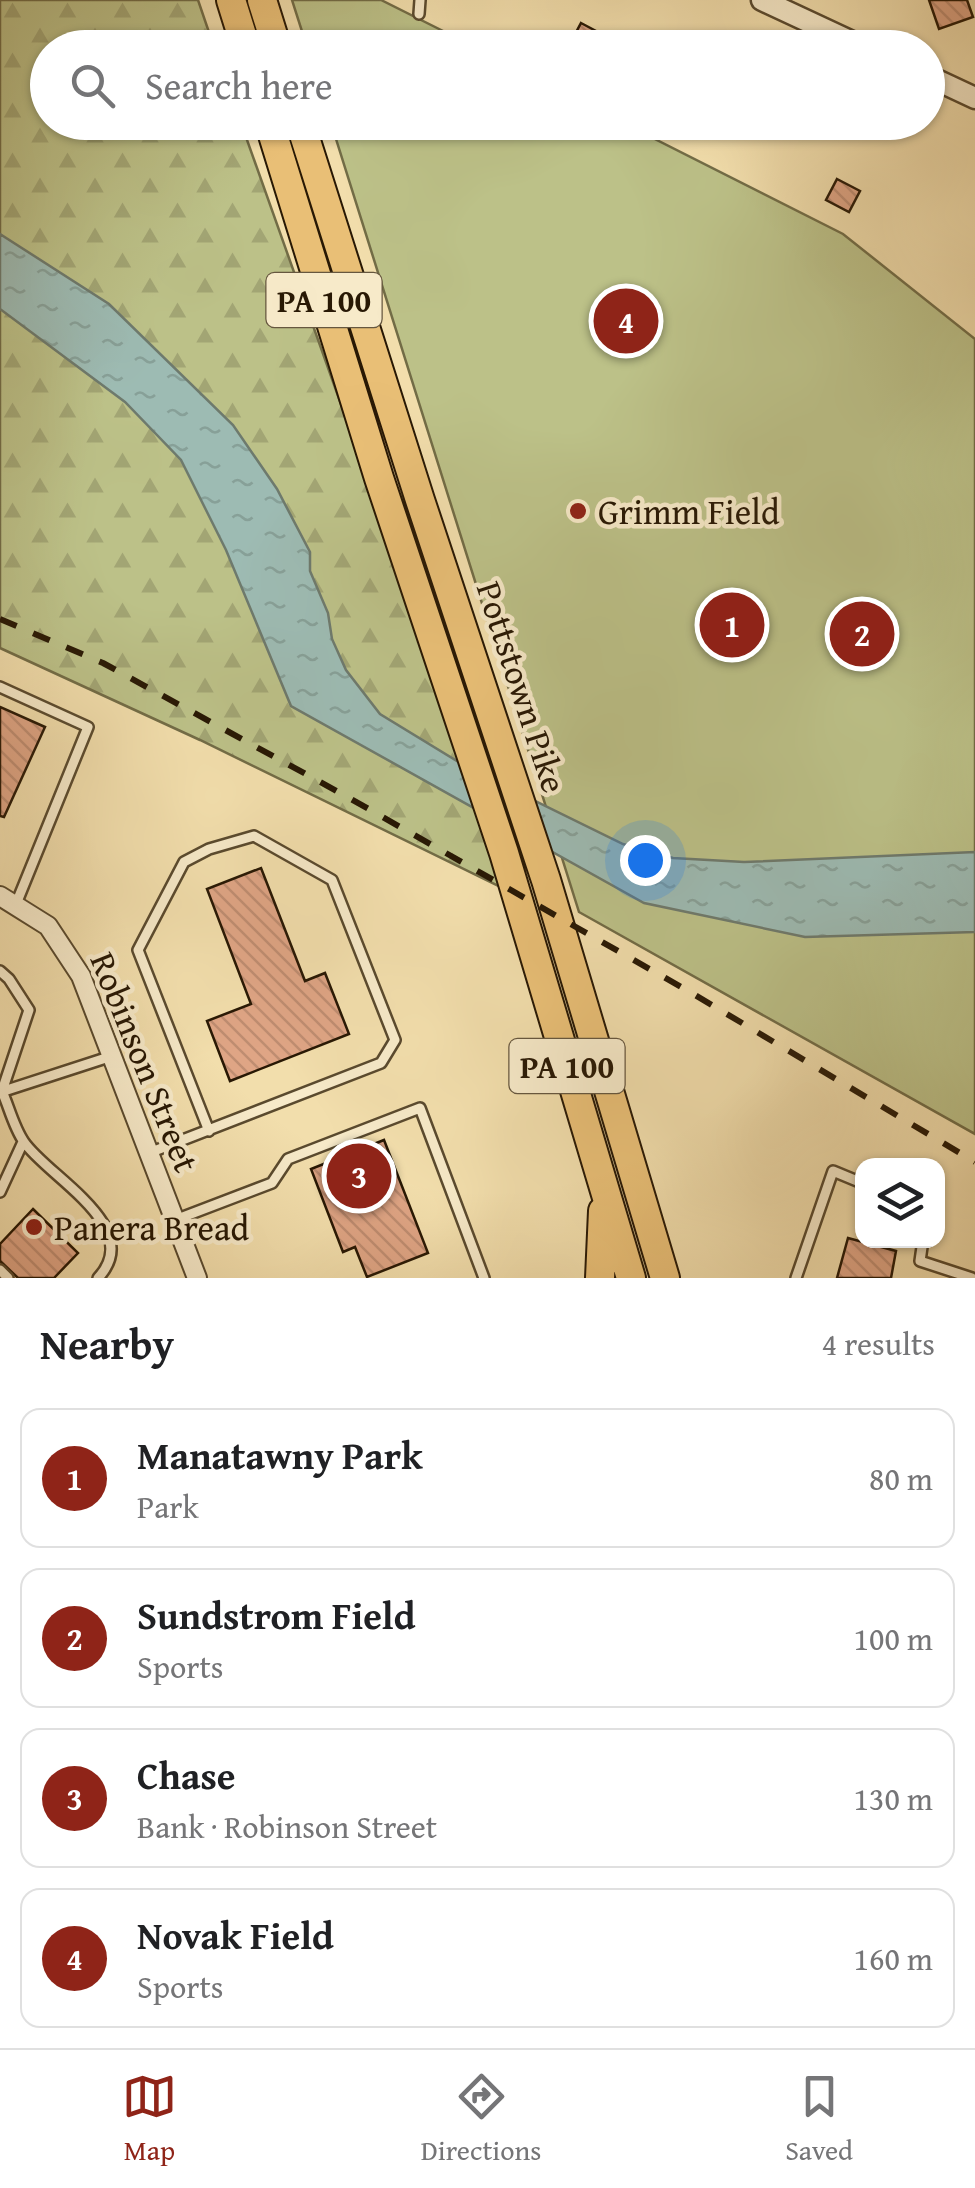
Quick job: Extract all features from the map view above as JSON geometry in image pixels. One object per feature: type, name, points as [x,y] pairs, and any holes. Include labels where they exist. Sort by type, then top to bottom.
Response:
[{"type":"highway","points":[[231,0],[240,30]]},
{"type":"highway","points":[[262,0],[271,30]]},
{"type":"highway","name":"Pottstown Pike","points":[[275,140],[379,478],[504,853],[631,1278]]},
{"type":"highway","name":"Pottstown Pike","points":[[306,140],[546,880],[665,1278]]},
{"type":"highway","points":[[600,1278],[604,1190]]},
{"type":"street","points":[[762,0],[827,30]]},
{"type":"street","points":[[945,84],[975,98]]},
{"type":"street","name":"Robinson Street","points":[[8,900],[48,926],[81,976],[197,1278]]},
{"type":"lane","points":[[419,14],[420,0]]},
{"type":"lane","points":[[0,687],[88,726],[8,900]]},
{"type":"lane","points":[[149,1153],[210,1130],[381,1063],[395,1040],[332,880],[254,836],[209,849],[184,862],[138,950],[210,1130]]},
{"type":"lane","points":[[0,971],[10,979],[28,1010],[1,1093],[23,1142],[103,1218],[110,1254],[98,1278]]},
{"type":"lane","points":[[1,1093],[112,1056]]},
{"type":"lane","points":[[175,1220],[272,1183],[288,1159],[420,1108],[484,1278]]},
{"type":"lane","points":[[0,1192],[23,1142]]},
{"type":"lane","points":[[796,1278],[833,1170],[855,1181]]},
{"type":"lane","points":[[922,1248],[920,1262],[972,1278]]},
{"type":"lane","points":[[0,1270],[8,1278]]},
{"type":"green space","points":[[0,0],[198,0],[208,30],[30,30],[30,140],[247,140],[515,894],[200,740],[0,648]]},
{"type":"green space","points":[[292,0],[381,0],[441,30],[302,30]]},
{"type":"green space","points":[[336,140],[657,140],[843,234],[975,339],[975,1134],[579,912]]},
{"type":"water","points":[[0,234],[109,304],[233,425],[277,489],[310,552],[310,571],[328,613],[332,639],[346,670],[380,714],[470,769],[623,844],[673,858],[744,862],[975,852],[975,932],[805,937],[644,903],[291,706],[226,550],[181,460],[125,402],[0,309]]},
{"type":"building","points":[[929,0],[967,0],[973,17],[939,29]]},
{"type":"building","points":[[837,179],[860,191],[849,212],[826,200]]},
{"type":"building","points":[[0,707],[45,727],[4,817],[0,816]]},
{"type":"building","points":[[261,868],[305,981],[325,973],[349,1034],[230,1081],[207,1021],[251,1004],[207,889]]},
{"type":"building","points":[[384,1140],[428,1253],[367,1277],[355,1247],[343,1252],[311,1169]]},
{"type":"building","name":"Panera Bread","points":[[33,1209],[78,1253],[54,1278],[18,1278],[0,1261],[0,1244]]},
{"type":"building","points":[[848,1238],[855,1240],[855,1248],[896,1251],[891,1278],[837,1278]]},
{"type":"railway","points":[[0,619],[103,663],[344,795],[690,992],[975,1162]]},
{"type":"place","name":"Novak Field","points":[[626,321]]},
{"type":"place","name":"Grimm Field","points":[[578,511]]},
{"type":"place","name":"Manatawny Park","points":[[732,625]]},
{"type":"place","name":"Sundstrom Field","points":[[862,634]]},
{"type":"place","name":"Chase","points":[[359,1176]]},
{"type":"place","name":"Panera Bread","points":[[34,1227]]}]
